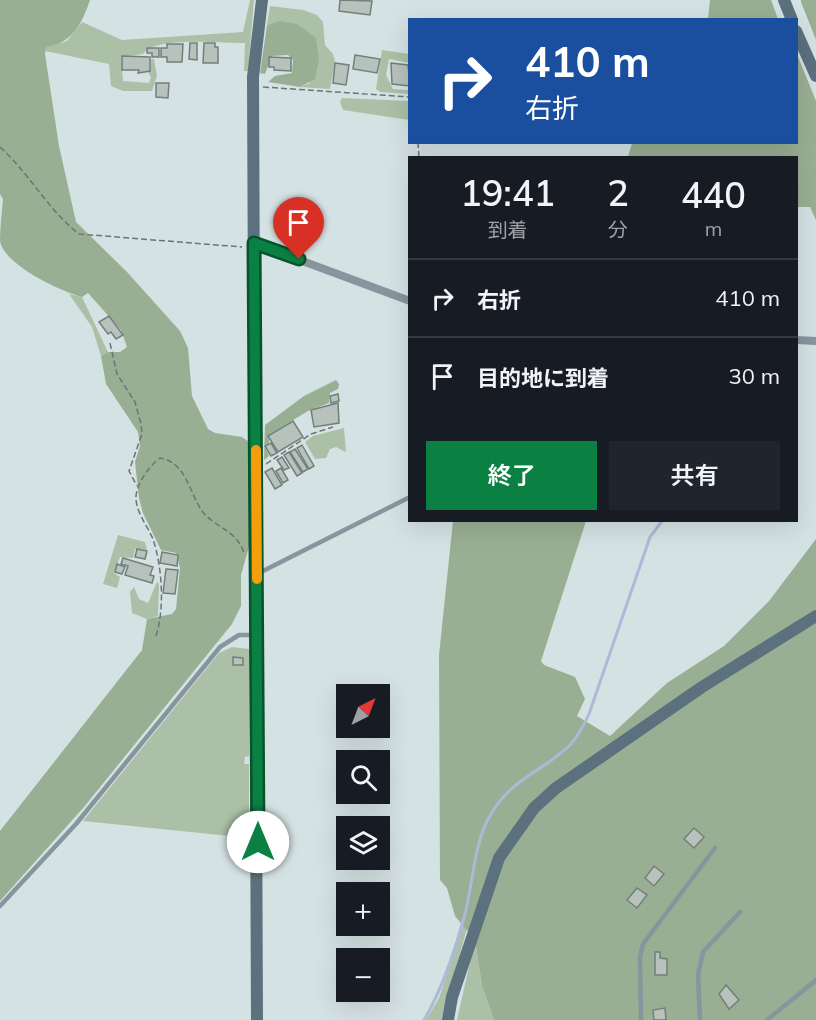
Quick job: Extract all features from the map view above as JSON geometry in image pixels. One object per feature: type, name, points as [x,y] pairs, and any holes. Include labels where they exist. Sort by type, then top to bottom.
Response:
[{"type":"street","points":[[257,1020],[254,86],[262,0]]},
{"type":"street","points":[[784,0],[791,18]]},
{"type":"street","points":[[798,36],[816,76]]},
{"type":"street","points":[[254,245],[408,300]]},
{"type":"street","points":[[798,340],[816,341]]},
{"type":"street","points":[[448,1020],[452,997],[499,858],[534,808],[556,788],[702,687],[816,616]]},
{"type":"lane","points":[[257,574],[408,498]]},
{"type":"lane","points":[[0,906],[76,824],[220,647],[239,635],[257,635]]},
{"type":"lane","points":[[641,1020],[640,957],[643,944],[715,848]]},
{"type":"lane","points":[[700,1020],[698,975],[703,952],[740,912]]},
{"type":"lane","points":[[767,1020],[816,980]]},
{"type":"path","points":[[254,86],[408,97]]},
{"type":"path","points":[[0,147],[12,158],[67,225],[79,234],[254,245]]},
{"type":"path","points":[[110,343],[117,374],[139,412],[141,434],[129,471],[138,488]]},
{"type":"path","points":[[256,470],[311,434],[333,427]]},
{"type":"path","points":[[156,636],[159,627],[160,579],[153,539],[137,504],[138,488],[153,463],[160,458],[170,459],[185,477],[202,511],[240,542],[244,553]]},
{"type":"green space","points":[[0,0],[90,0],[75,31],[63,41],[46,47],[45,54],[59,146],[76,222],[127,272],[180,331],[188,348],[192,396],[208,429],[215,433],[242,437],[249,442],[251,540],[241,575],[241,606],[232,624],[84,807],[0,901],[0,831],[142,650],[147,619],[172,614],[176,609],[180,568],[176,553],[161,550],[143,513],[135,462],[140,446],[138,432],[106,384],[101,356],[108,352],[120,352],[127,347],[121,330],[88,293],[82,297],[34,276],[11,259],[0,241],[3,199],[0,194]]},
{"type":"green space","points":[[250,0],[254,0],[248,71],[244,71],[245,43],[190,42],[160,45],[150,48],[143,54],[121,57],[123,81],[149,83],[151,77],[148,72],[151,69],[151,59],[154,59],[157,76],[152,91],[123,91],[111,86],[109,64],[45,51],[46,47],[67,41],[82,22],[122,40],[243,32]]},
{"type":"green space","points":[[710,0],[771,0],[778,18],[708,18]]},
{"type":"green space","points":[[801,0],[816,0],[816,40],[801,2]]},
{"type":"green space","points":[[270,6],[303,10],[317,15],[323,22],[325,45],[333,54],[335,62],[330,89],[300,87],[310,83],[279,21],[267,25]]},
{"type":"green space","points":[[279,21],[297,24],[316,38],[319,59],[315,79],[300,87],[268,82],[275,76],[292,73],[293,60],[288,55],[272,56],[265,74],[260,73],[267,25]]},
{"type":"green space","points":[[382,50],[408,54],[408,63],[389,59],[386,75],[393,89],[408,90],[408,94],[380,92],[376,89]]},
{"type":"green space","points":[[798,56],[816,101],[816,220],[810,207],[798,207],[798,156],[628,156],[632,144],[798,144]]},
{"type":"green space","points":[[342,98],[408,101],[408,120],[343,110],[340,102]]},
{"type":"green space","points":[[69,294],[82,297],[108,352],[101,356],[92,327]]},
{"type":"green space","points":[[336,380],[339,384],[338,389],[330,393],[329,403],[308,411],[270,434],[269,443],[265,446],[269,456],[264,460],[265,425],[304,396]]},
{"type":"green space","points":[[344,428],[346,452],[336,447],[330,449],[326,458],[315,459],[305,442],[313,436]]},
{"type":"green space","points":[[453,522],[586,522],[541,661],[544,665],[575,677],[585,699],[577,716],[610,736],[667,683],[724,646],[769,601],[816,539],[816,1020],[494,1020],[482,986],[475,940],[455,916],[447,888],[440,880],[439,655]]},
{"type":"green space","points":[[118,535],[145,542],[147,550],[135,549],[133,558],[120,557],[114,573],[120,577],[117,588],[103,584]]},
{"type":"green space","points":[[157,582],[159,584],[158,616],[147,619],[132,613],[130,592],[134,587],[139,599],[148,603]]},
{"type":"green space","points":[[232,647],[249,649],[249,756],[245,757],[244,764],[249,764],[249,838],[83,821],[219,653]]},
{"type":"green space","points":[[463,924],[467,928],[442,1020],[426,1020],[439,998]]},
{"type":"green space","points":[[475,940],[482,986],[494,1020],[457,1020]]},
{"type":"building","points":[[340,0],[372,1],[370,15],[339,11]]},
{"type":"building","points":[[190,43],[197,43],[197,60],[189,59]]},
{"type":"building","points":[[204,43],[215,43],[215,47],[218,47],[218,63],[203,63]]},
{"type":"building","points":[[167,44],[183,44],[182,62],[167,62],[167,57],[161,57],[161,48],[167,48]]},
{"type":"building","points":[[147,48],[159,48],[159,57],[152,57],[152,53],[147,53]]},
{"type":"building","points":[[355,55],[380,59],[377,73],[353,69]]},
{"type":"building","points":[[122,56],[150,57],[150,71],[138,73],[139,70],[122,70]]},
{"type":"building","points":[[269,57],[291,58],[291,71],[274,70],[274,67],[269,67]]},
{"type":"building","points":[[335,63],[349,65],[346,85],[333,83]]},
{"type":"building","points":[[391,63],[408,65],[408,86],[392,84]]},
{"type":"building","points":[[156,83],[169,83],[168,98],[156,97]]},
{"type":"building","points":[[109,316],[123,335],[116,339],[111,332],[108,334],[99,322]]},
{"type":"building","points":[[338,394],[339,401],[331,403],[330,396]]},
{"type":"building","points":[[338,403],[339,423],[314,427],[311,410]]},
{"type":"building","points":[[293,421],[303,437],[278,452],[268,436]]},
{"type":"building","points":[[271,443],[277,453],[271,456],[265,446]]},
{"type":"building","points":[[302,445],[314,466],[309,469],[297,448]]},
{"type":"building","points":[[295,449],[308,469],[303,472],[290,452]]},
{"type":"building","points":[[289,452],[302,473],[297,476],[284,455]]},
{"type":"building","points":[[282,457],[289,468],[284,470],[277,460]]},
{"type":"building","points":[[272,468],[282,485],[275,489],[265,472]]},
{"type":"building","points":[[281,468],[288,480],[283,483],[276,471]]},
{"type":"building","points":[[137,549],[147,551],[145,559],[135,557]]},
{"type":"building","points":[[162,552],[178,555],[177,566],[160,563]]},
{"type":"building","points":[[123,558],[153,567],[150,575],[154,576],[152,583],[125,575],[128,566],[121,564]]},
{"type":"building","points":[[117,564],[125,567],[122,574],[115,572]]},
{"type":"building","points":[[166,569],[178,570],[175,594],[163,593]]},
{"type":"building","points":[[233,657],[243,658],[243,665],[233,665]]},
{"type":"building","points":[[694,828],[704,837],[694,848],[684,839]]},
{"type":"building","points":[[654,866],[664,874],[654,886],[645,878]]},
{"type":"building","points":[[637,888],[647,895],[637,908],[627,900]]},
{"type":"building","points":[[655,952],[660,952],[660,958],[667,959],[667,975],[655,975]]},
{"type":"building","points":[[726,985],[739,1000],[729,1009],[719,994]]},
{"type":"building","points":[[665,1008],[666,1020],[654,1020],[653,1010]]},
{"type":"waterway","points":[[424,1020],[438,994],[454,953],[466,910],[479,843],[487,821],[505,795],[559,755],[581,730],[589,714],[650,537],[661,522]]},
{"type":"slow traffic","points":[[256,450],[257,579]]},
{"type":"route","points":[[258,842],[254,243],[299,259]]}]
